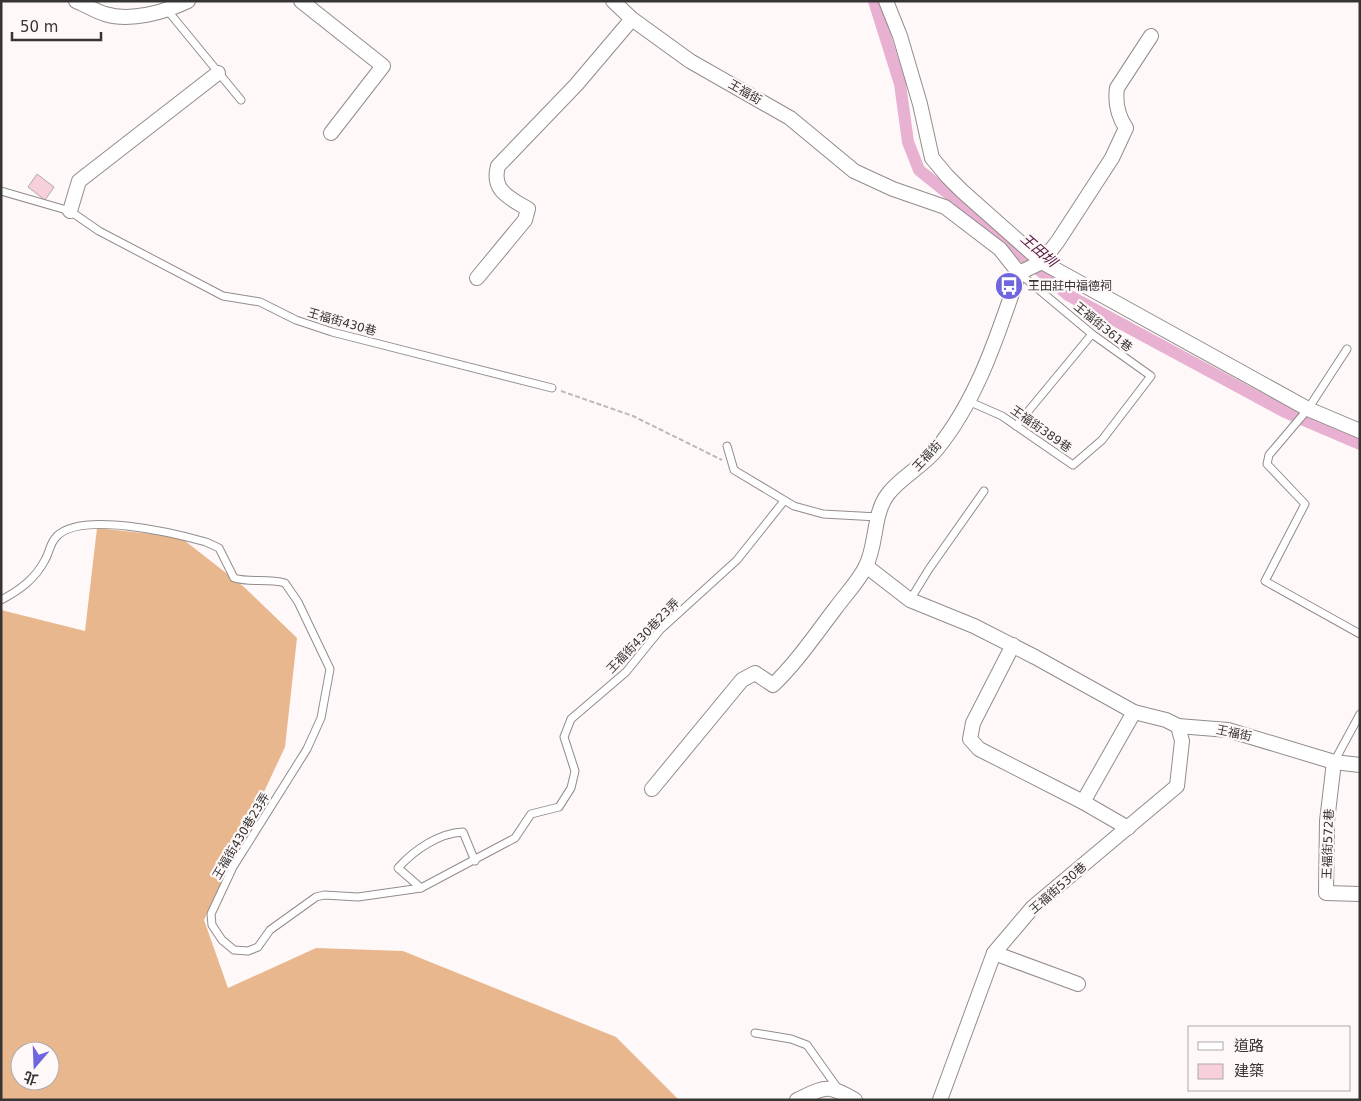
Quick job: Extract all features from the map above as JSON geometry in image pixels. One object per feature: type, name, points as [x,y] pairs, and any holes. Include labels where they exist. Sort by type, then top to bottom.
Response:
[{"type":"street","points":[[76,1],[104,14],[121,17],[168,11],[188,1]]},
{"type":"street","points":[[301,1],[384,66],[331,132]]},
{"type":"street","name":"王福街","points":[[613,1],[632,19],[690,61],[790,118],[854,171],[893,189],[944,207],[1000,249],[1019,273],[991,355],[968,401],[935,450],[887,495],[878,517],[875,539],[866,566],[910,600],[974,626],[1134,712],[1166,720],[1178,726],[1228,730],[1334,762],[1360,765]]},
{"type":"street","points":[[886,1],[913,79],[932,158],[947,176],[1042,262],[1308,409],[1360,431]]},
{"type":"street","points":[[477,278],[525,220],[528,210],[507,196],[497,183],[495,176],[498,166],[576,85],[632,19]]},
{"type":"street","points":[[1019,273],[1042,262],[1112,158],[1126,128],[1120,118],[1116,97],[1118,88],[1151,36]]},
{"type":"street","points":[[70,211],[79,181],[218,73]]},
{"type":"street","points":[[652,789],[742,680],[755,673],[773,685],[793,665],[866,566]]},
{"type":"street","points":[[1013,646],[973,723],[970,739],[979,749],[1083,802],[1128,828]]},
{"type":"street","points":[[1083,802],[1134,712]]},
{"type":"street","name":"王福街530巷","points":[[940,1100],[994,953],[1033,907],[1177,786],[1182,740],[1178,726]]},
{"type":"street","name":"王福街572巷","points":[[1334,762],[1327,821],[1326,893],[1360,894]]},
{"type":"street","points":[[994,953],[1078,984]]},
{"type":"street","points":[[797,1100],[825,1087],[839,1090],[855,1100]]},
{"type":"lane","points":[[168,11],[241,100]]},
{"type":"lane","name":"王福街430巷","points":[[1,191],[70,211],[98,231],[222,296],[260,302],[296,320],[332,332],[552,388]]},
{"type":"lane","name":"王福街361巷","points":[[1019,273],[1092,334],[1151,376],[1102,440],[1073,465]]},
{"type":"lane","points":[[1016,426],[1092,334]]},
{"type":"lane","points":[[1347,349],[1308,409],[1269,455],[1267,464],[1305,504],[1265,581],[1360,634]]},
{"type":"lane","name":"王福街389巷","points":[[968,401],[1002,416],[1073,465]]},
{"type":"lane","points":[[727,446],[732,465],[739,474],[778,495],[784,501],[822,514],[878,517]]},
{"type":"lane","points":[[910,600],[929,569],[984,491]]},
{"type":"lane","name":"王福街430巷23弄","points":[[1,600],[35,577],[47,558],[50,545],[58,535],[72,529],[113,523],[206,542],[219,548],[234,578],[243,581],[272,580],[285,583],[298,602],[330,669],[321,718],[307,750],[233,867],[210,914],[212,925],[222,940],[234,950],[248,951],[258,947],[270,930],[316,897],[324,895],[358,897],[421,888],[475,861],[515,838],[531,814],[559,807],[571,788],[575,771],[564,738],[571,719],[626,672],[660,630],[737,560],[784,501]]},
{"type":"lane","points":[[1334,762],[1360,714]]},
{"type":"lane","points":[[421,888],[398,868],[410,856],[449,832],[463,832],[475,861]]},
{"type":"lane","points":[[756,1033],[791,1038],[807,1045],[839,1090]]},
{"type":"path","points":[[552,388],[633,416],[732,465]]},
{"type":"shaded area","points":[[97,528],[180,537],[244,587],[297,638],[285,747],[204,920],[228,988],[316,948],[403,951],[616,1037],[679,1100],[1,1100],[1,610],[85,631]]},
{"type":"building","points":[[37,174],[54,187],[45,200],[28,187]]},
{"type":"waterway","name":"王田圳","points":[[874,1],[900,84],[908,142],[919,170],[985,223],[1068,295],[1285,412],[1360,444]]},
{"type":"place","name":"王田莊中福德祠","points":[[1009,286]]}]
